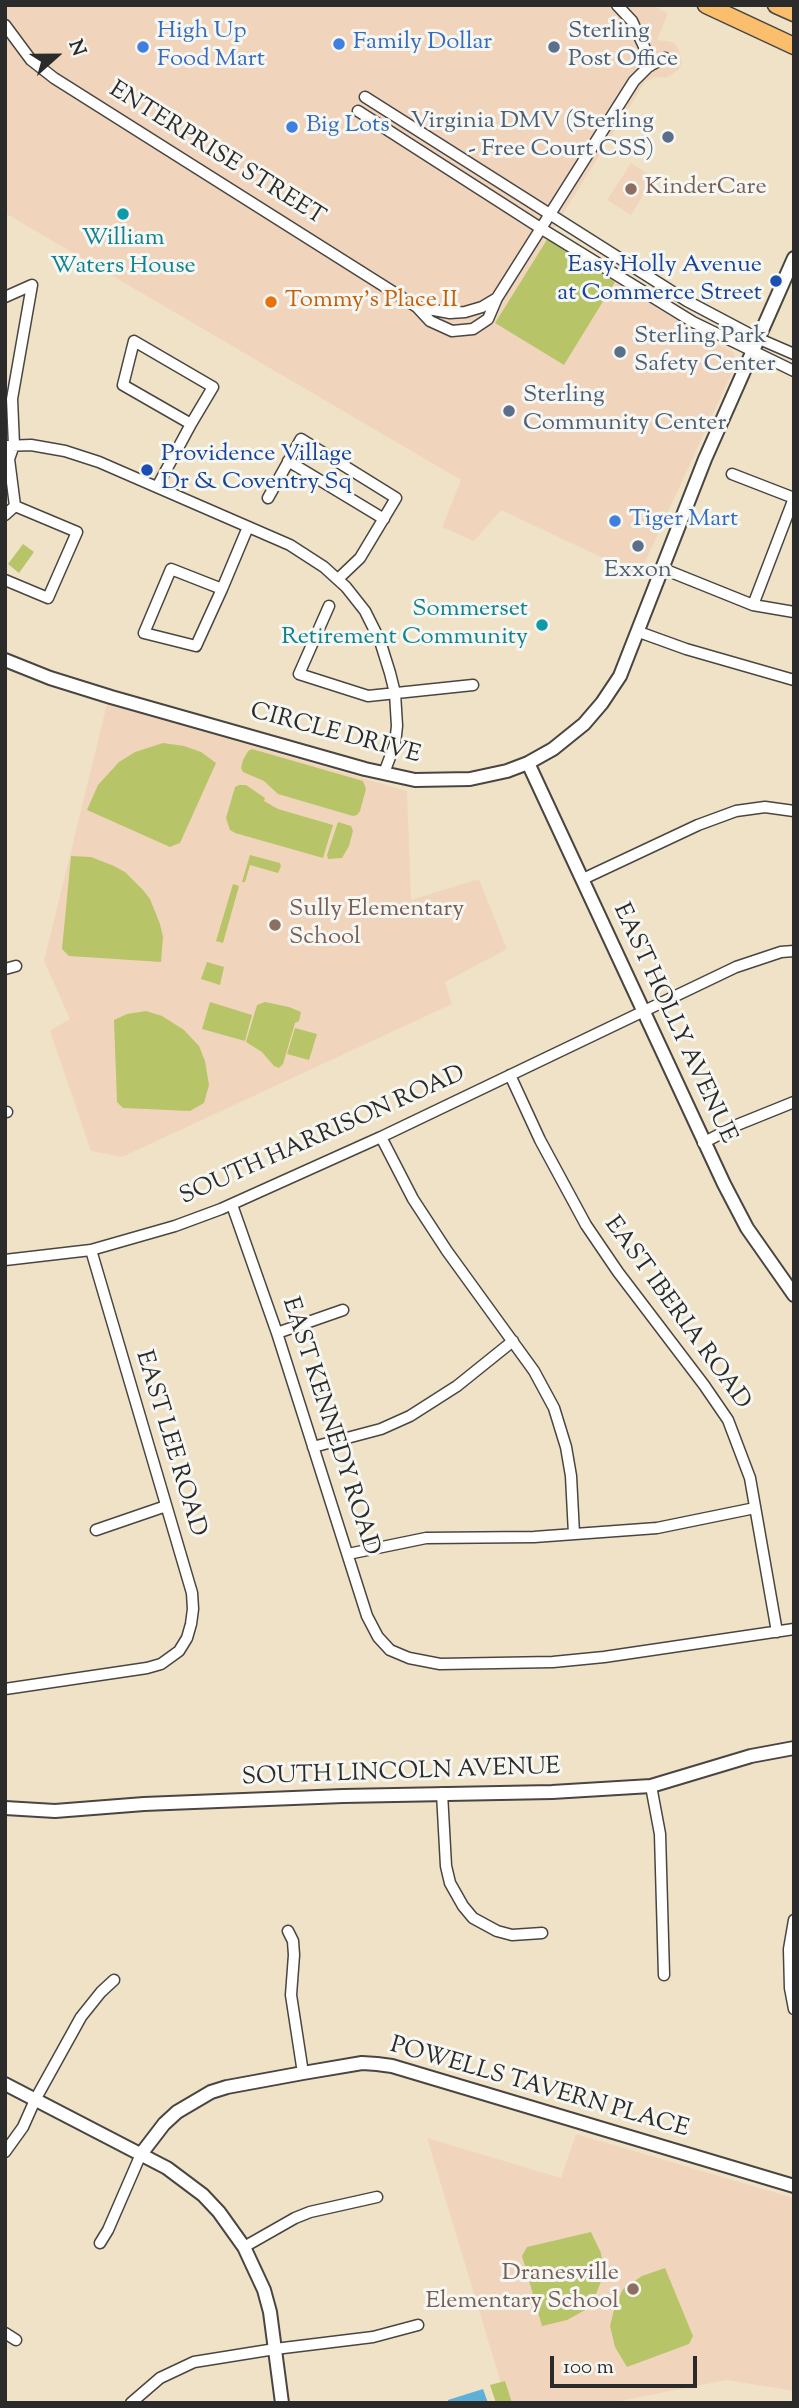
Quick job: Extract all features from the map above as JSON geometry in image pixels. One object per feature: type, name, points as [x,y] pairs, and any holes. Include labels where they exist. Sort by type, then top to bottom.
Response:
[{"type":"main road","points":[[706,5],[794,46]]},
{"type":"main road","points":[[776,5],[794,13]]},
{"type":"street","points":[[617,5],[632,21],[647,52],[650,66],[665,58]]},
{"type":"street","name":"ENTERPRISE STREET","points":[[5,25],[31,60],[54,78],[417,307],[430,321],[452,331],[465,331],[481,326],[488,319],[497,299],[635,81],[650,66]]},
{"type":"street","points":[[365,97],[687,301],[794,354]]},
{"type":"street","points":[[358,111],[693,322],[794,371]]},
{"type":"street","points":[[794,257],[751,351],[661,568],[639,632],[686,649],[794,680]]},
{"type":"street","points":[[5,297],[32,285],[8,399],[9,459],[15,506]]},
{"type":"street","name":"ENTERPRISE STREET","points":[[417,307],[450,313],[465,312],[497,299]]},
{"type":"street","points":[[157,487],[214,387],[134,341],[123,386],[191,424]]},
{"type":"street","points":[[268,498],[301,439],[396,498],[360,558],[338,579]]},
{"type":"street","points":[[10,445],[32,445],[65,451],[99,462],[290,545],[338,579],[356,598],[374,627],[395,693],[395,744],[384,773]]},
{"type":"street","points":[[288,461],[384,519]]},
{"type":"street","points":[[732,474],[794,498],[754,605]]},
{"type":"street","points":[[5,514],[15,506]]},
{"type":"street","points":[[5,580],[48,598],[78,531],[15,506]]},
{"type":"street","points":[[222,589],[171,569],[144,633],[196,646],[222,589],[248,527]]},
{"type":"street","points":[[661,568],[754,605],[794,612]]},
{"type":"street","points":[[329,606],[299,674],[368,696],[473,685]]},
{"type":"street","name":"CIRCLE DRIVE","points":[[5,660],[50,678],[384,773],[415,780],[452,781],[487,776],[528,763],[553,749],[584,724],[602,703],[620,676],[639,632]]},
{"type":"street","name":"EAST HOLLY AVENUE","points":[[528,763],[645,1011],[703,1143],[747,1228],[794,1295]]},
{"type":"street","points":[[583,879],[698,825],[736,811],[765,807],[794,811]]},
{"type":"street","name":"SOUTH HARRISON ROAD","points":[[5,1260],[91,1250],[175,1226],[232,1205],[381,1137],[736,967],[781,952],[794,951]]},
{"type":"street","points":[[5,969],[16,966]]},
{"type":"street","name":"EAST IBERIA ROAD","points":[[510,1075],[540,1140],[586,1225],[729,1420],[750,1478],[777,1632]]},
{"type":"street","points":[[703,1143],[737,1125],[794,1102]]},
{"type":"street","points":[[381,1137],[413,1199],[447,1251],[534,1371],[554,1408],[566,1447],[571,1476],[575,1534]]},
{"type":"street","name":"EAST KENNEDY ROAD","points":[[232,1205],[277,1333],[367,1616],[377,1637],[390,1650],[408,1658],[440,1664],[553,1662],[777,1632]]},
{"type":"street","name":"EAST LEE ROAD","points":[[5,1689],[161,1664],[180,1648],[191,1624],[193,1601],[91,1250]]},
{"type":"street","points":[[277,1333],[343,1310]]},
{"type":"street","points":[[313,1447],[381,1429],[410,1416],[457,1386],[513,1341]]},
{"type":"street","points":[[96,1530],[166,1506]]},
{"type":"street","points":[[348,1554],[426,1538],[534,1537],[657,1528],[755,1508]]},
{"type":"street","points":[[777,1632],[794,1629]]},
{"type":"street","name":"SOUTH LINCOLN AVENUE","points":[[5,1808],[55,1811],[144,1804],[442,1793],[552,1792],[651,1786],[751,1756],[794,1748]]},
{"type":"street","points":[[651,1786],[660,1835],[664,1975]]},
{"type":"street","points":[[442,1793],[446,1866],[450,1883],[463,1906],[473,1917],[497,1931],[512,1935],[542,1933]]},
{"type":"street","points":[[794,1920],[789,1949],[789,1979],[794,2009]]},
{"type":"street","points":[[288,1931],[293,1941],[294,1955],[290,1995],[303,2073]]},
{"type":"street","points":[[5,2152],[23,2127],[81,2017],[114,1980]]},
{"type":"street","name":"POWELLS TAVERN PLACE","points":[[100,2243],[141,2154],[164,2124],[195,2100],[227,2087],[362,2063],[391,2066],[794,2186]]},
{"type":"street","points":[[5,2084],[167,2168],[203,2195],[231,2226],[264,2290],[282,2403]]},
{"type":"street","points":[[244,2247],[310,2212],[377,2197]]},
{"type":"street","points":[[131,2403],[143,2390],[174,2370],[215,2358],[373,2337],[418,2325]]},
{"type":"street","points":[[5,2333],[16,2340]]},
{"type":"shaded area","points":[[5,5],[653,5],[668,14],[657,40],[673,42],[678,48],[682,63],[678,70],[666,78],[655,77],[645,82],[495,323],[564,365],[615,282],[733,352],[735,366],[639,575],[501,510],[474,541],[442,527],[461,480],[5,213]]},
{"type":"shaded area","name":"KinderCare","points":[[631,163],[654,178],[631,215],[607,200]]},
{"type":"shaded area","name":"Sully Elementary School","points":[[107,704],[407,791],[411,900],[479,879],[507,949],[445,982],[452,1004],[122,1157],[91,1151],[50,1031],[70,1019],[44,961]]},
{"type":"shaded area","name":"Dranesville Elementary School","points":[[576,2134],[794,2198],[794,2391],[726,2380],[610,2403],[507,2403],[427,2138],[561,2178]]},
{"type":"green space","points":[[548,238],[615,282],[564,365],[495,323]]},
{"type":"green space","points":[[23,544],[34,552],[19,573],[8,564]]},
{"type":"green space","points":[[163,743],[201,752],[216,763],[180,843],[170,847],[87,810],[98,785],[119,762],[135,752]]},
{"type":"green space","points":[[252,749],[363,781],[366,789],[360,811],[353,816],[278,794],[264,781],[243,772],[243,760]]},
{"type":"green space","points":[[246,785],[278,809],[333,825],[323,858],[230,830],[226,818],[235,787]]},
{"type":"green space","points":[[338,822],[351,826],[353,831],[349,846],[342,858],[328,859],[327,855]]},
{"type":"green space","points":[[250,855],[280,863],[278,873],[250,865],[245,882],[242,882]]},
{"type":"green space","points":[[71,856],[91,857],[114,866],[125,872],[143,890],[150,899],[160,924],[163,937],[161,962],[69,956],[62,949]]},
{"type":"green space","points":[[233,884],[239,886],[223,943],[216,941]]},
{"type":"green space","points":[[207,962],[224,967],[220,985],[201,979]]},
{"type":"green space","points":[[210,1002],[252,1015],[245,1041],[202,1029]]},
{"type":"green space","points":[[265,1002],[301,1012],[283,1064],[279,1068],[246,1042],[257,1005]]},
{"type":"green space","points":[[146,1011],[162,1016],[184,1030],[199,1046],[209,1085],[204,1103],[190,1111],[123,1108],[117,1102],[114,1020],[127,1014]]},
{"type":"green space","points":[[295,1028],[317,1034],[309,1060],[287,1054]]},
{"type":"green space","points":[[591,2232],[601,2253],[604,2274],[596,2294],[587,2309],[567,2320],[542,2326],[522,2256],[527,2247]]},
{"type":"green space","points":[[665,2268],[693,2336],[689,2344],[627,2367],[615,2347],[610,2326],[615,2306],[623,2289],[642,2276]]},
{"type":"green space","points":[[505,2381],[512,2403],[496,2403],[490,2385]]},
{"type":"water","points":[[483,2389],[488,2403],[448,2403],[448,2400]]},
{"type":"place","name":"Family Dollar","points":[[339,44]]},
{"type":"place","name":"High Up Food Mart","points":[[143,47]]},
{"type":"place","name":"Sterling Post Office","points":[[554,47]]},
{"type":"place","name":"Big Lots","points":[[292,127]]},
{"type":"place","name":"Virginia DMV (Sterling - Free Court CSS)","points":[[668,137]]},
{"type":"place","name":"KinderCare","points":[[631,189]]},
{"type":"place","name":"William Waters House","points":[[123,214]]},
{"type":"place","name":"Easy Holly Avenue at Commerce Street","points":[[776,281]]},
{"type":"place","name":"Tommy's Place II","points":[[271,302]]},
{"type":"place","name":"Sterling Park Safety Center","points":[[620,352]]},
{"type":"place","name":"Sterling Community Center","points":[[509,411]]},
{"type":"place","name":"Providence Village Dr & Coventry Sq","points":[[147,470]]},
{"type":"place","name":"Tiger Mart","points":[[615,521]]},
{"type":"place","name":"Exxon","points":[[638,546]]},
{"type":"place","name":"Sommerset Retirement Community","points":[[542,625]]},
{"type":"place","name":"Sully Elementary School","points":[[275,925]]},
{"type":"place","name":"Dranesville Elementary School","points":[[633,2289]]}]
